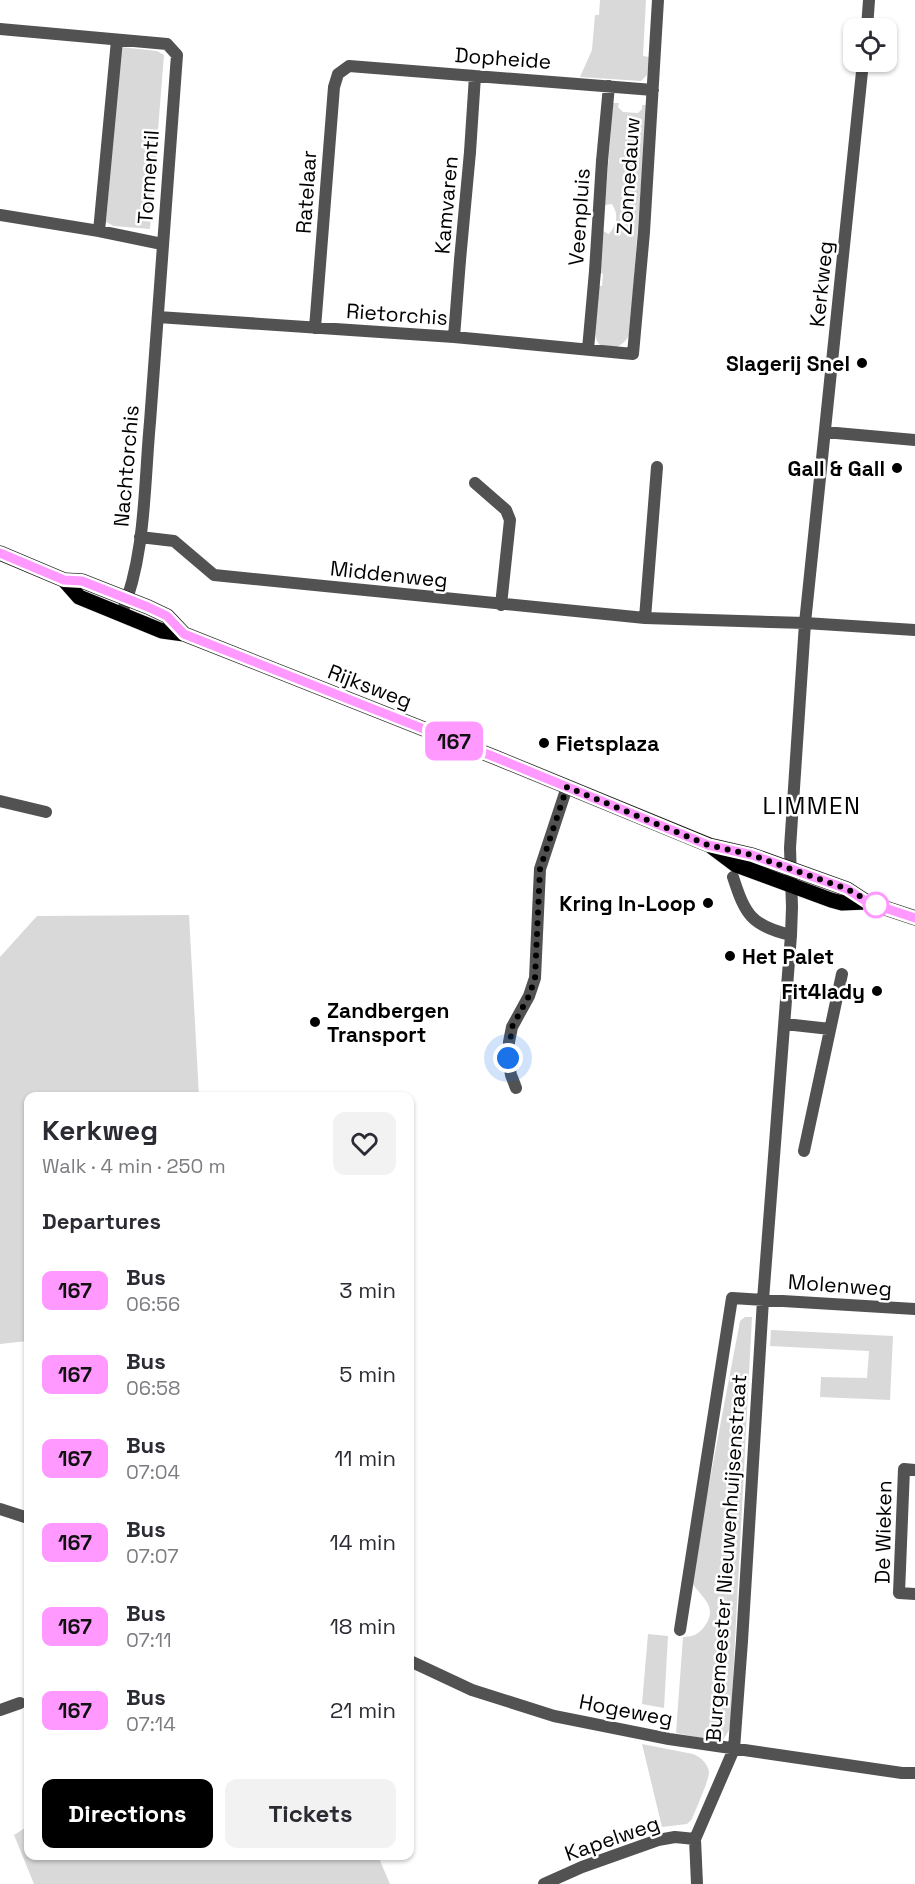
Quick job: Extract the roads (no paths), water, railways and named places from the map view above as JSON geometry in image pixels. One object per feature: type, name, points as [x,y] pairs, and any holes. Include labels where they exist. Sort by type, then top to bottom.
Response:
[{"type":"main road","name":"Rijksweg","points":[[0,553],[64,580],[82,581],[167,616],[184,634]]},
{"type":"main road","name":"Rijksweg","points":[[64,580],[79,597],[162,632],[184,634],[708,845],[752,855],[847,889],[867,902],[915,918]]},
{"type":"main road","name":"Rijksweg","points":[[708,845],[736,865],[842,903],[867,902]]},
{"type":"street","name":"Zonnedauw","points":[[633,354],[644,232],[658,0]]},
{"type":"street","points":[[868,18],[870,0]]},
{"type":"street","points":[[0,29],[117,40]]},
{"type":"street","name":"Tormentil","points":[[99,231],[117,40],[167,44],[177,55],[158,317]]},
{"type":"street","name":"Dopheide","points":[[350,66],[653,90]]},
{"type":"street","name":"Ratelaar","points":[[315,328],[334,87],[338,74],[350,66]]},
{"type":"street","name":"Kerkweg","points":[[792,885],[790,848],[805,623],[862,72]]},
{"type":"street","name":"Kamvaren","points":[[454,337],[475,76]]},
{"type":"street","name":"Veenpluis","points":[[588,349],[609,86]]},
{"type":"street","points":[[0,215],[162,244]]},
{"type":"street","name":"Rietorchis","points":[[158,317],[454,337],[633,354]]},
{"type":"street","name":"Nachtorchis","points":[[121,615],[133,581],[140,537],[158,317]]},
{"type":"street","points":[[825,432],[915,440]]},
{"type":"street","points":[[645,618],[657,467]]},
{"type":"street","points":[[475,483],[506,510],[510,520],[501,605]]},
{"type":"street","name":"Middenweg","points":[[140,537],[174,541],[214,575],[645,618],[805,623],[915,630]]},
{"type":"street","points":[[516,1088],[508,1058],[509,1042],[512,1027],[529,996],[535,978],[540,869],[567,787]]},
{"type":"street","points":[[0,801],[46,812]]},
{"type":"street","points":[[733,877],[747,913],[777,932],[791,935]]},
{"type":"street","name":"Burgemeester Nieuwenhuijsenstraat","points":[[697,1884],[695,1839],[734,1749],[763,1300],[791,935],[792,885]]},
{"type":"street","points":[[804,1150],[842,974]]},
{"type":"street","points":[[785,1024],[830,1029]]},
{"type":"street","name":"Burgemeester Nieuwenhuijsenstraat","points":[[680,1630],[732,1298],[763,1300]]},
{"type":"street","name":"Molenweg","points":[[763,1300],[915,1309]]},
{"type":"street","name":"De Wieken","points":[[915,1470],[904,1469],[898,1593],[915,1594]]},
{"type":"street","points":[[0,1509],[24,1517]]},
{"type":"street","name":"Hogeweg","points":[[414,1662],[472,1690],[554,1716],[669,1739],[915,1773]]},
{"type":"street","points":[[0,1710],[20,1702]]},
{"type":"street","name":"Kapelweg","points":[[544,1884],[582,1867],[658,1840],[675,1837],[695,1839]]},
{"type":"place","name":"Slagerij Snel","points":[[862,363]]},
{"type":"place","name":"Gall & Gall","points":[[897,468]]},
{"type":"place","name":"Fietsplaza","points":[[544,743]]},
{"type":"place","name":"Kring In-Loop","points":[[708,903]]},
{"type":"place","name":"Het Palet","points":[[730,956]]},
{"type":"place","name":"Fit4lady","points":[[877,991]]},
{"type":"place","name":"Zandbergen Transport","points":[[315,1022]]},
{"type":"district","name":"LIMMEN","points":[[812,805]]}]
